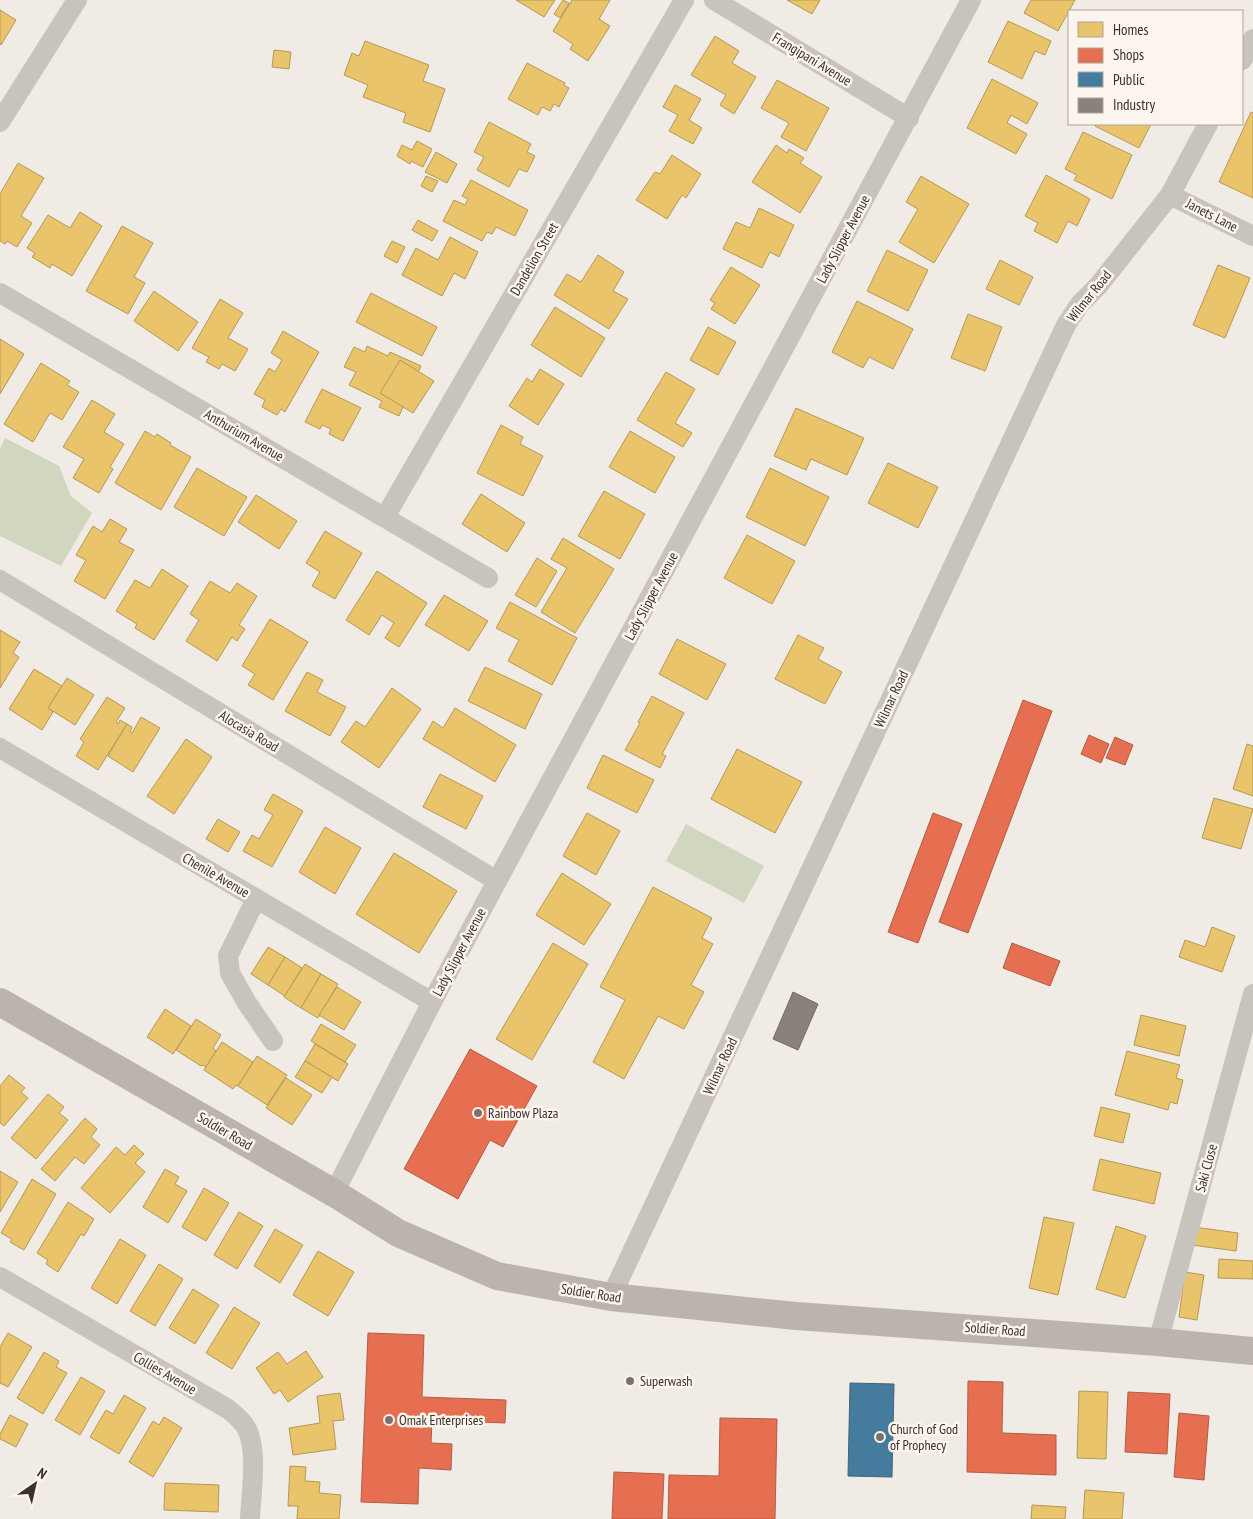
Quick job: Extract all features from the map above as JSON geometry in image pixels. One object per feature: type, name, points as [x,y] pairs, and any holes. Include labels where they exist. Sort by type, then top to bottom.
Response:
[{"type":"main road","name":"Soldier Road","points":[[0,1002],[334,1193],[398,1233],[497,1276],[611,1297],[796,1316],[1158,1342],[1253,1351]]},
{"type":"street","points":[[0,122],[76,0]]},
{"type":"street","name":"Dandelion Street","points":[[384,517],[684,0]]},
{"type":"street","name":"Frangipani Avenue","points":[[714,0],[909,118]]},
{"type":"street","name":"Lady Slipper Avenue","points":[[334,1193],[432,1002],[971,0]]},
{"type":"street","points":[[1243,58],[1253,39]]},
{"type":"street","name":"Wilmar Road","points":[[611,1297],[1066,325],[1080,304],[1098,286],[1170,195],[1207,125]]},
{"type":"street","name":"Janets Lane","points":[[1170,195],[1253,236]]},
{"type":"street","name":"Anthurium Avenue","points":[[0,293],[488,578]]},
{"type":"street","name":"Alocasia Road","points":[[0,580],[497,881]]},
{"type":"street","name":"Chenile Avenue","points":[[0,748],[432,1002]]},
{"type":"street","points":[[256,899],[228,956],[230,972],[247,1003],[273,1041]]},
{"type":"street","name":"Saki Close","points":[[1158,1342],[1253,994]]},
{"type":"street","name":"Collies Avenue","points":[[0,1277],[220,1404],[236,1416],[250,1436],[252,1451],[250,1519]]},
{"type":"green space","points":[[5,438],[59,466],[71,496],[92,513],[61,566],[0,536],[0,449]]},
{"type":"green space","points":[[686,824],[764,866],[744,903],[666,861]]},
{"type":"building: Homes","points":[[516,0],[555,0],[544,17]]},
{"type":"building: Homes","points":[[563,0],[569,3],[560,18],[554,14]]},
{"type":"building: Homes","points":[[572,0],[610,0],[599,19],[610,26],[588,61],[570,49],[573,44],[553,31]]},
{"type":"building: Homes","points":[[787,0],[820,0],[812,14]]},
{"type":"building: Homes","points":[[1031,0],[1075,0],[1058,31],[1024,13]]},
{"type":"building: Homes","points":[[0,10],[16,20],[1,45],[0,44]]},
{"type":"building: Homes","points":[[1008,21],[1051,41],[1045,55],[1035,51],[1022,79],[988,62]]},
{"type":"building: Homes","points":[[715,36],[739,51],[732,63],[756,77],[734,114],[720,105],[726,95],[691,75]]},
{"type":"building: Homes","points":[[365,41],[429,65],[423,81],[445,89],[430,132],[403,122],[406,113],[363,97],[368,85],[344,75],[352,53],[359,56]]},
{"type":"building: Homes","points":[[274,50],[291,52],[289,69],[272,67]]},
{"type":"building: Homes","points":[[527,63],[565,83],[564,85],[569,88],[559,107],[554,104],[550,111],[542,107],[538,115],[508,99]]},
{"type":"building: Homes","points":[[992,79],[1038,103],[1027,124],[1011,115],[1007,123],[1027,134],[1016,154],[967,128]]},
{"type":"building: Homes","points":[[777,80],[829,108],[806,151],[781,137],[789,123],[761,108]]},
{"type":"building: Homes","points":[[675,85],[701,99],[689,120],[702,128],[693,144],[669,131],[678,115],[663,107]]},
{"type":"building: Homes","points":[[1251,112],[1253,113],[1253,198],[1219,182]]},
{"type":"building: Homes","points":[[489,122],[531,144],[527,152],[535,156],[527,172],[519,169],[509,187],[477,170],[484,157],[474,152]]},
{"type":"building: Homes","points":[[1096,125],[1150,125],[1139,148]]},
{"type":"building: Homes","points":[[1083,132],[1132,155],[1112,199],[1074,180],[1077,175],[1065,169]]},
{"type":"building: Homes","points":[[417,141],[432,149],[423,167],[411,161],[410,164],[397,156],[402,145],[412,150]]},
{"type":"building: Homes","points":[[776,145],[787,153],[789,149],[804,158],[800,163],[822,177],[800,213],[752,182]]},
{"type":"building: Homes","points":[[436,152],[457,164],[447,183],[425,172]]},
{"type":"building: Homes","points":[[672,155],[701,174],[686,198],[682,195],[667,219],[636,200],[655,172],[660,174]]},
{"type":"building: Homes","points":[[18,163],[44,178],[21,216],[32,223],[17,247],[7,241],[5,244],[0,241],[0,194]]},
{"type":"building: Homes","points":[[1046,175],[1090,199],[1077,226],[1068,221],[1057,243],[1034,231],[1038,223],[1025,216]]},
{"type":"building: Homes","points":[[426,176],[438,181],[432,192],[421,186]]},
{"type":"building: Homes","points":[[921,176],[969,204],[934,263],[899,242],[918,209],[906,202]]},
{"type":"building: Homes","points":[[471,180],[528,210],[515,236],[496,227],[492,234],[487,232],[482,241],[443,221],[454,200],[465,205],[468,199],[462,196]]},
{"type":"building: Homes","points":[[759,208],[794,225],[779,257],[770,252],[762,268],[723,249],[736,222],[750,228]]},
{"type":"building: Homes","points":[[80,212],[102,226],[72,276],[52,264],[50,268],[32,257],[35,253],[27,248],[48,215],[70,228]]},
{"type":"building: Homes","points":[[418,220],[438,231],[432,241],[412,230]]},
{"type":"building: Homes","points":[[122,226],[153,243],[134,277],[145,283],[128,314],[86,291]]},
{"type":"building: Homes","points":[[450,237],[478,252],[465,279],[454,273],[442,296],[402,275],[416,248],[438,260]]},
{"type":"building: Homes","points":[[392,241],[405,247],[397,263],[384,256]]},
{"type":"building: Homes","points":[[887,250],[928,270],[908,311],[867,291]]},
{"type":"building: Homes","points":[[598,255],[624,272],[613,291],[628,299],[609,329],[554,295],[567,274],[581,282]]},
{"type":"building: Homes","points":[[1000,260],[1033,277],[1019,305],[986,289]]},
{"type":"building: Homes","points":[[1218,265],[1250,278],[1225,338],[1193,325]]},
{"type":"building: Homes","points":[[731,267],[760,285],[735,324],[711,309],[715,303],[710,300]]},
{"type":"building: Homes","points":[[154,291],[198,322],[178,351],[134,321]]},
{"type":"building: Homes","points":[[371,293],[437,327],[422,356],[356,322]]},
{"type":"building: Homes","points":[[220,299],[243,313],[228,338],[248,349],[235,371],[222,364],[219,369],[206,362],[209,357],[192,348]]},
{"type":"building: Homes","points":[[857,301],[913,329],[893,369],[869,357],[863,368],[832,352]]},
{"type":"building: Homes","points":[[555,307],[605,338],[581,377],[531,345]]},
{"type":"building: Homes","points":[[968,314],[1002,327],[985,371],[951,358]]},
{"type":"building: Homes","points":[[708,327],[736,342],[718,375],[690,360]]},
{"type":"building: Homes","points":[[283,331],[319,352],[285,412],[281,409],[277,415],[262,407],[265,400],[254,394],[269,368],[275,372],[282,360],[271,353]]},
{"type":"building: Homes","points":[[0,339],[24,354],[0,394]]},
{"type":"building: Homes","points":[[367,346],[388,356],[390,352],[421,366],[399,416],[379,407],[382,401],[349,385],[356,372],[344,367],[354,347],[365,352]]},
{"type":"building: Homes","points":[[400,360],[434,381],[413,413],[380,393]]},
{"type":"building: Homes","points":[[41,363],[70,381],[67,385],[79,392],[62,420],[50,413],[33,442],[4,424]]},
{"type":"building: Homes","points":[[540,369],[564,384],[538,425],[509,406],[527,378],[532,382]]},
{"type":"building: Homes","points":[[666,372],[695,389],[675,423],[692,433],[683,447],[637,420]]},
{"type":"building: Homes","points":[[322,389],[361,408],[343,441],[329,434],[331,429],[322,425],[320,429],[305,422]]},
{"type":"building: Homes","points":[[92,400],[115,414],[104,432],[124,444],[110,467],[113,469],[99,493],[73,478],[84,459],[63,447]]},
{"type":"building: Homes","points":[[796,408],[864,438],[847,475],[811,459],[806,470],[774,456]]},
{"type":"building: Homes","points":[[501,425],[523,437],[520,444],[543,456],[523,496],[477,473]]},
{"type":"building: Homes","points":[[145,431],[155,437],[157,434],[171,443],[170,445],[191,457],[161,510],[115,483]]},
{"type":"building: Homes","points":[[630,431],[675,457],[655,493],[609,467]]},
{"type":"building: Homes","points":[[888,463],[938,487],[918,528],[868,503]]},
{"type":"building: Homes","points":[[197,468],[247,497],[224,536],[174,507]]},
{"type":"building: Homes","points":[[770,468],[829,497],[805,546],[746,517]]},
{"type":"building: Homes","points":[[604,491],[645,514],[620,559],[578,536]]},
{"type":"building: Homes","points":[[481,494],[525,523],[507,552],[462,524]]},
{"type":"building: Homes","points":[[256,495],[297,521],[279,549],[238,522]]},
{"type":"building: Homes","points":[[110,519],[127,529],[119,542],[134,550],[105,599],[74,581],[86,560],[76,555],[93,526],[102,532]]},
{"type":"building: Homes","points":[[325,531],[362,553],[335,599],[312,586],[320,572],[306,563]]},
{"type":"building: Homes","points":[[747,535],[795,561],[772,604],[724,578]]},
{"type":"building: Homes","points":[[563,538],[614,569],[575,633],[541,612],[567,568],[551,559]]},
{"type":"building: Homes","points":[[537,558],[557,571],[536,607],[515,595]]},
{"type":"building: Homes","points":[[162,569],[188,586],[154,640],[135,628],[137,624],[116,611],[135,580],[150,588]]},
{"type":"building: Homes","points":[[377,571],[427,603],[399,647],[385,638],[394,623],[382,615],[369,635],[346,620]]},
{"type":"building: Homes","points":[[210,581],[230,593],[237,583],[257,596],[239,625],[245,629],[237,641],[232,637],[217,661],[186,641],[199,620],[190,614]]},
{"type":"building: Homes","points":[[444,595],[488,621],[469,651],[425,625]]},
{"type":"building: Homes","points":[[510,602],[577,638],[552,685],[508,661],[519,640],[496,628]]},
{"type":"building: Homes","points":[[270,619],[308,642],[273,700],[248,685],[255,674],[242,666]]},
{"type":"building: Homes","points":[[0,630],[20,642],[13,653],[19,657],[0,688]]},
{"type":"building: Homes","points":[[798,635],[824,648],[818,659],[842,672],[825,704],[775,679]]},
{"type":"building: Homes","points":[[677,639],[726,664],[707,700],[659,674]]},
{"type":"building: Homes","points":[[485,667],[542,694],[525,729],[468,701]]},
{"type":"building: Homes","points":[[34,669],[62,686],[48,708],[53,712],[42,730],[9,709]]},
{"type":"building: Homes","points":[[307,672],[323,680],[317,692],[346,707],[330,736],[285,711]]},
{"type":"building: Homes","points":[[67,678],[94,695],[75,725],[48,708]]},
{"type":"building: Homes","points":[[392,688],[421,709],[379,768],[341,742],[356,721],[365,727]]},
{"type":"building: Homes","points":[[652,696],[684,713],[662,754],[666,756],[660,768],[625,750]]},
{"type":"building: Homes","points":[[107,697],[125,708],[116,722],[118,724],[120,720],[127,724],[98,770],[76,756],[84,742],[80,739]]},
{"type":"building: Homes","points":[[455,708],[516,745],[495,782],[423,739],[433,721],[443,728]]},
{"type":"building: Homes","points":[[141,717],[160,728],[133,772],[108,756],[127,724],[132,727],[130,732],[132,733]]},
{"type":"building: Homes","points":[[186,739],[212,757],[174,814],[147,796]]},
{"type":"building: Homes","points":[[1247,744],[1253,746],[1253,796],[1233,789]]},
{"type":"building: Homes","points":[[737,749],[802,782],[775,833],[711,799]]},
{"type":"building: Homes","points":[[603,755],[654,780],[637,813],[587,788]]},
{"type":"building: Homes","points":[[440,774],[483,796],[466,829],[423,807]]},
{"type":"building: Homes","points":[[273,794],[303,811],[272,867],[243,851],[252,835],[259,839],[273,815],[264,810]]},
{"type":"building: Homes","points":[[1214,798],[1253,809],[1241,849],[1202,838]]},
{"type":"building: Homes","points":[[587,813],[620,831],[596,875],[563,856]]},
{"type":"building: Homes","points":[[218,819],[240,832],[228,852],[206,839]]},
{"type":"building: Homes","points":[[325,827],[361,848],[335,894],[299,872]]},
{"type":"building: Homes","points":[[394,853],[457,891],[419,953],[356,914]]},
{"type":"building: Homes","points":[[562,873],[611,904],[584,945],[536,915]]},
{"type":"building: Homes","points":[[653,887],[712,918],[702,938],[713,944],[691,985],[704,992],[684,1029],[658,1016],[624,1079],[593,1062],[625,1000],[600,987]]},
{"type":"building: Homes","points":[[1212,927],[1235,936],[1222,972],[1179,957],[1185,940],[1205,947]]},
{"type":"building: Homes","points":[[553,943],[588,964],[532,1060],[496,1039]]},
{"type":"building: Homes","points":[[268,947],[285,957],[268,985],[251,974]]},
{"type":"building: Homes","points":[[285,957],[302,968],[285,996],[268,985]]},
{"type":"building: Homes","points":[[305,964],[321,974],[301,1008],[284,997]]},
{"type":"building: Homes","points":[[321,974],[338,984],[318,1018],[301,1008]]},
{"type":"building: Homes","points":[[337,987],[361,1002],[344,1030],[319,1015]]},
{"type":"building: Homes","points":[[165,1009],[191,1026],[173,1054],[147,1037]]},
{"type":"building: Homes","points":[[1141,1015],[1186,1026],[1179,1056],[1134,1045]]},
{"type":"building: Homes","points":[[196,1019],[221,1035],[213,1048],[216,1051],[206,1067],[201,1066],[176,1050]]},
{"type":"building: Homes","points":[[321,1024],[356,1045],[345,1062],[311,1041]]},
{"type":"building: Homes","points":[[222,1042],[253,1062],[238,1086],[236,1085],[233,1089],[204,1070]]},
{"type":"building: Homes","points":[[315,1044],[348,1064],[338,1081],[305,1061]]},
{"type":"building: Homes","points":[[1127,1051],[1180,1065],[1176,1078],[1183,1080],[1177,1104],[1170,1102],[1168,1110],[1115,1095]]},
{"type":"building: Homes","points":[[257,1056],[287,1075],[267,1105],[238,1086]]},
{"type":"building: Homes","points":[[305,1061],[332,1077],[322,1093],[295,1077]]},
{"type":"building: Homes","points":[[9,1075],[25,1088],[21,1092],[28,1098],[4,1126],[0,1123],[0,1086]]},
{"type":"building: Homes","points":[[286,1078],[312,1095],[292,1125],[266,1108]]},
{"type":"building: Homes","points":[[48,1094],[64,1107],[59,1113],[68,1120],[36,1159],[11,1138]]},
{"type":"building: Homes","points":[[1101,1107],[1130,1114],[1123,1143],[1094,1136]]},
{"type":"building: Homes","points":[[85,1118],[97,1129],[91,1137],[100,1145],[84,1164],[75,1157],[55,1181],[41,1169]]},
{"type":"building: Homes","points":[[134,1145],[144,1154],[135,1163],[145,1172],[110,1213],[81,1188],[116,1147],[125,1155]]},
{"type":"building: Homes","points":[[1100,1159],[1161,1173],[1154,1204],[1093,1190]]},
{"type":"building: Homes","points":[[165,1169],[179,1177],[175,1184],[187,1191],[168,1223],[143,1207]]},
{"type":"building: Homes","points":[[0,1171],[18,1182],[0,1212]]},
{"type":"building: Homes","points":[[32,1179],[56,1194],[24,1250],[10,1242],[12,1239],[1,1233]]},
{"type":"building: Homes","points":[[204,1188],[229,1203],[206,1241],[182,1227]]},
{"type":"building: Homes","points":[[68,1202],[94,1219],[84,1236],[81,1234],[58,1272],[46,1264],[48,1260],[37,1253]]},
{"type":"building: Homes","points":[[239,1212],[263,1226],[237,1269],[214,1255]]},
{"type":"building: Homes","points":[[1044,1217],[1074,1223],[1058,1295],[1029,1288]]},
{"type":"building: Homes","points":[[1116,1226],[1146,1236],[1125,1298],[1096,1289]]},
{"type":"building: Homes","points":[[1194,1227],[1238,1233],[1236,1251],[1192,1245]]},
{"type":"building: Homes","points":[[275,1229],[303,1245],[280,1283],[254,1266]]},
{"type":"building: Homes","points":[[120,1239],[146,1255],[117,1304],[91,1288]]},
{"type":"building: Homes","points":[[318,1251],[354,1272],[328,1316],[293,1295]]},
{"type":"building: Homes","points":[[1219,1259],[1253,1261],[1253,1279],[1218,1278]]},
{"type":"building: Homes","points":[[159,1264],[183,1279],[155,1326],[130,1311]]},
{"type":"building: Homes","points":[[1185,1272],[1204,1275],[1197,1320],[1179,1317]]},
{"type":"building: Homes","points":[[193,1289],[219,1305],[195,1344],[169,1328]]},
{"type":"building: Homes","points":[[234,1307],[260,1323],[232,1369],[206,1353]]},
{"type":"building: Homes","points":[[8,1333],[32,1347],[8,1387],[0,1383],[0,1347]]},
{"type":"building: Homes","points":[[306,1351],[323,1377],[288,1402],[280,1390],[274,1394],[256,1368],[278,1352],[287,1364]]},
{"type":"building: Homes","points":[[44,1352],[59,1361],[56,1367],[67,1373],[43,1414],[17,1398]]},
{"type":"building: Homes","points":[[81,1377],[105,1391],[80,1435],[55,1420]]},
{"type":"building: Homes","points":[[1079,1391],[1108,1392],[1106,1459],[1077,1458]]},
{"type":"building: Homes","points":[[340,1393],[344,1420],[333,1421],[336,1449],[293,1455],[289,1428],[320,1423],[317,1396]]},
{"type":"building: Homes","points":[[124,1395],[146,1408],[119,1454],[90,1437],[106,1410],[113,1414]]},
{"type":"building: Homes","points":[[10,1415],[28,1424],[16,1447],[0,1439],[0,1434]]},
{"type":"building: Homes","points":[[164,1417],[182,1428],[153,1477],[129,1462],[153,1421],[159,1425]]},
{"type":"building: Homes","points":[[290,1466],[306,1467],[305,1481],[320,1482],[319,1493],[341,1495],[339,1519],[297,1519],[298,1506],[288,1506]]},
{"type":"building: Homes","points":[[165,1483],[219,1485],[218,1512],[164,1510]]},
{"type":"building: Homes","points":[[1085,1490],[1124,1493],[1122,1519],[1083,1519]]},
{"type":"building: Homes","points":[[1032,1505],[1066,1507],[1065,1519],[1031,1519]]},
{"type":"building: Shops","points":[[1023,700],[1052,711],[968,933],[939,922]]},
{"type":"building: Shops","points":[[1089,735],[1109,744],[1101,763],[1081,754]]},
{"type":"building: Shops","points":[[1115,737],[1133,745],[1125,765],[1106,758]]},
{"type":"building: Shops","points":[[933,813],[962,824],[918,943],[888,932]]},
{"type":"building: Shops","points":[[1012,943],[1060,961],[1050,986],[1003,968]]},
{"type":"building: Shops","name":"Rainbow Plaza","points":[[470,1049],[537,1086],[503,1147],[490,1140],[458,1199],[404,1169]]},
{"type":"building: Shops","points":[[368,1333],[424,1335],[422,1397],[506,1400],[505,1423],[432,1420],[431,1443],[452,1444],[451,1470],[419,1468],[418,1504],[361,1502]]},
{"type":"building: Shops","points":[[968,1381],[1003,1382],[1002,1433],[1056,1435],[1056,1475],[967,1472]]},
{"type":"building: Shops","points":[[1128,1392],[1170,1394],[1167,1454],[1125,1452]]},
{"type":"building: Shops","points":[[1179,1413],[1209,1416],[1204,1480],[1174,1477]]},
{"type":"building: Shops","points":[[720,1418],[777,1419],[775,1519],[668,1519],[669,1475],[719,1476]]},
{"type":"building: Shops","points":[[614,1472],[664,1474],[662,1519],[612,1519]]},
{"type":"building: Public","points":[[850,1383],[894,1384],[892,1477],[848,1476]]},
{"type":"building: Industry","points":[[793,992],[818,1004],[798,1050],[773,1039]]},
{"type":"place","name":"Rainbow Plaza","points":[[478,1113]]},
{"type":"place","name":"Superwash","points":[[630,1381]]},
{"type":"place","name":"Omak Enterprises","points":[[389,1420]]},
{"type":"place","name":"Church of God of Prophecy","points":[[880,1437]]}]
